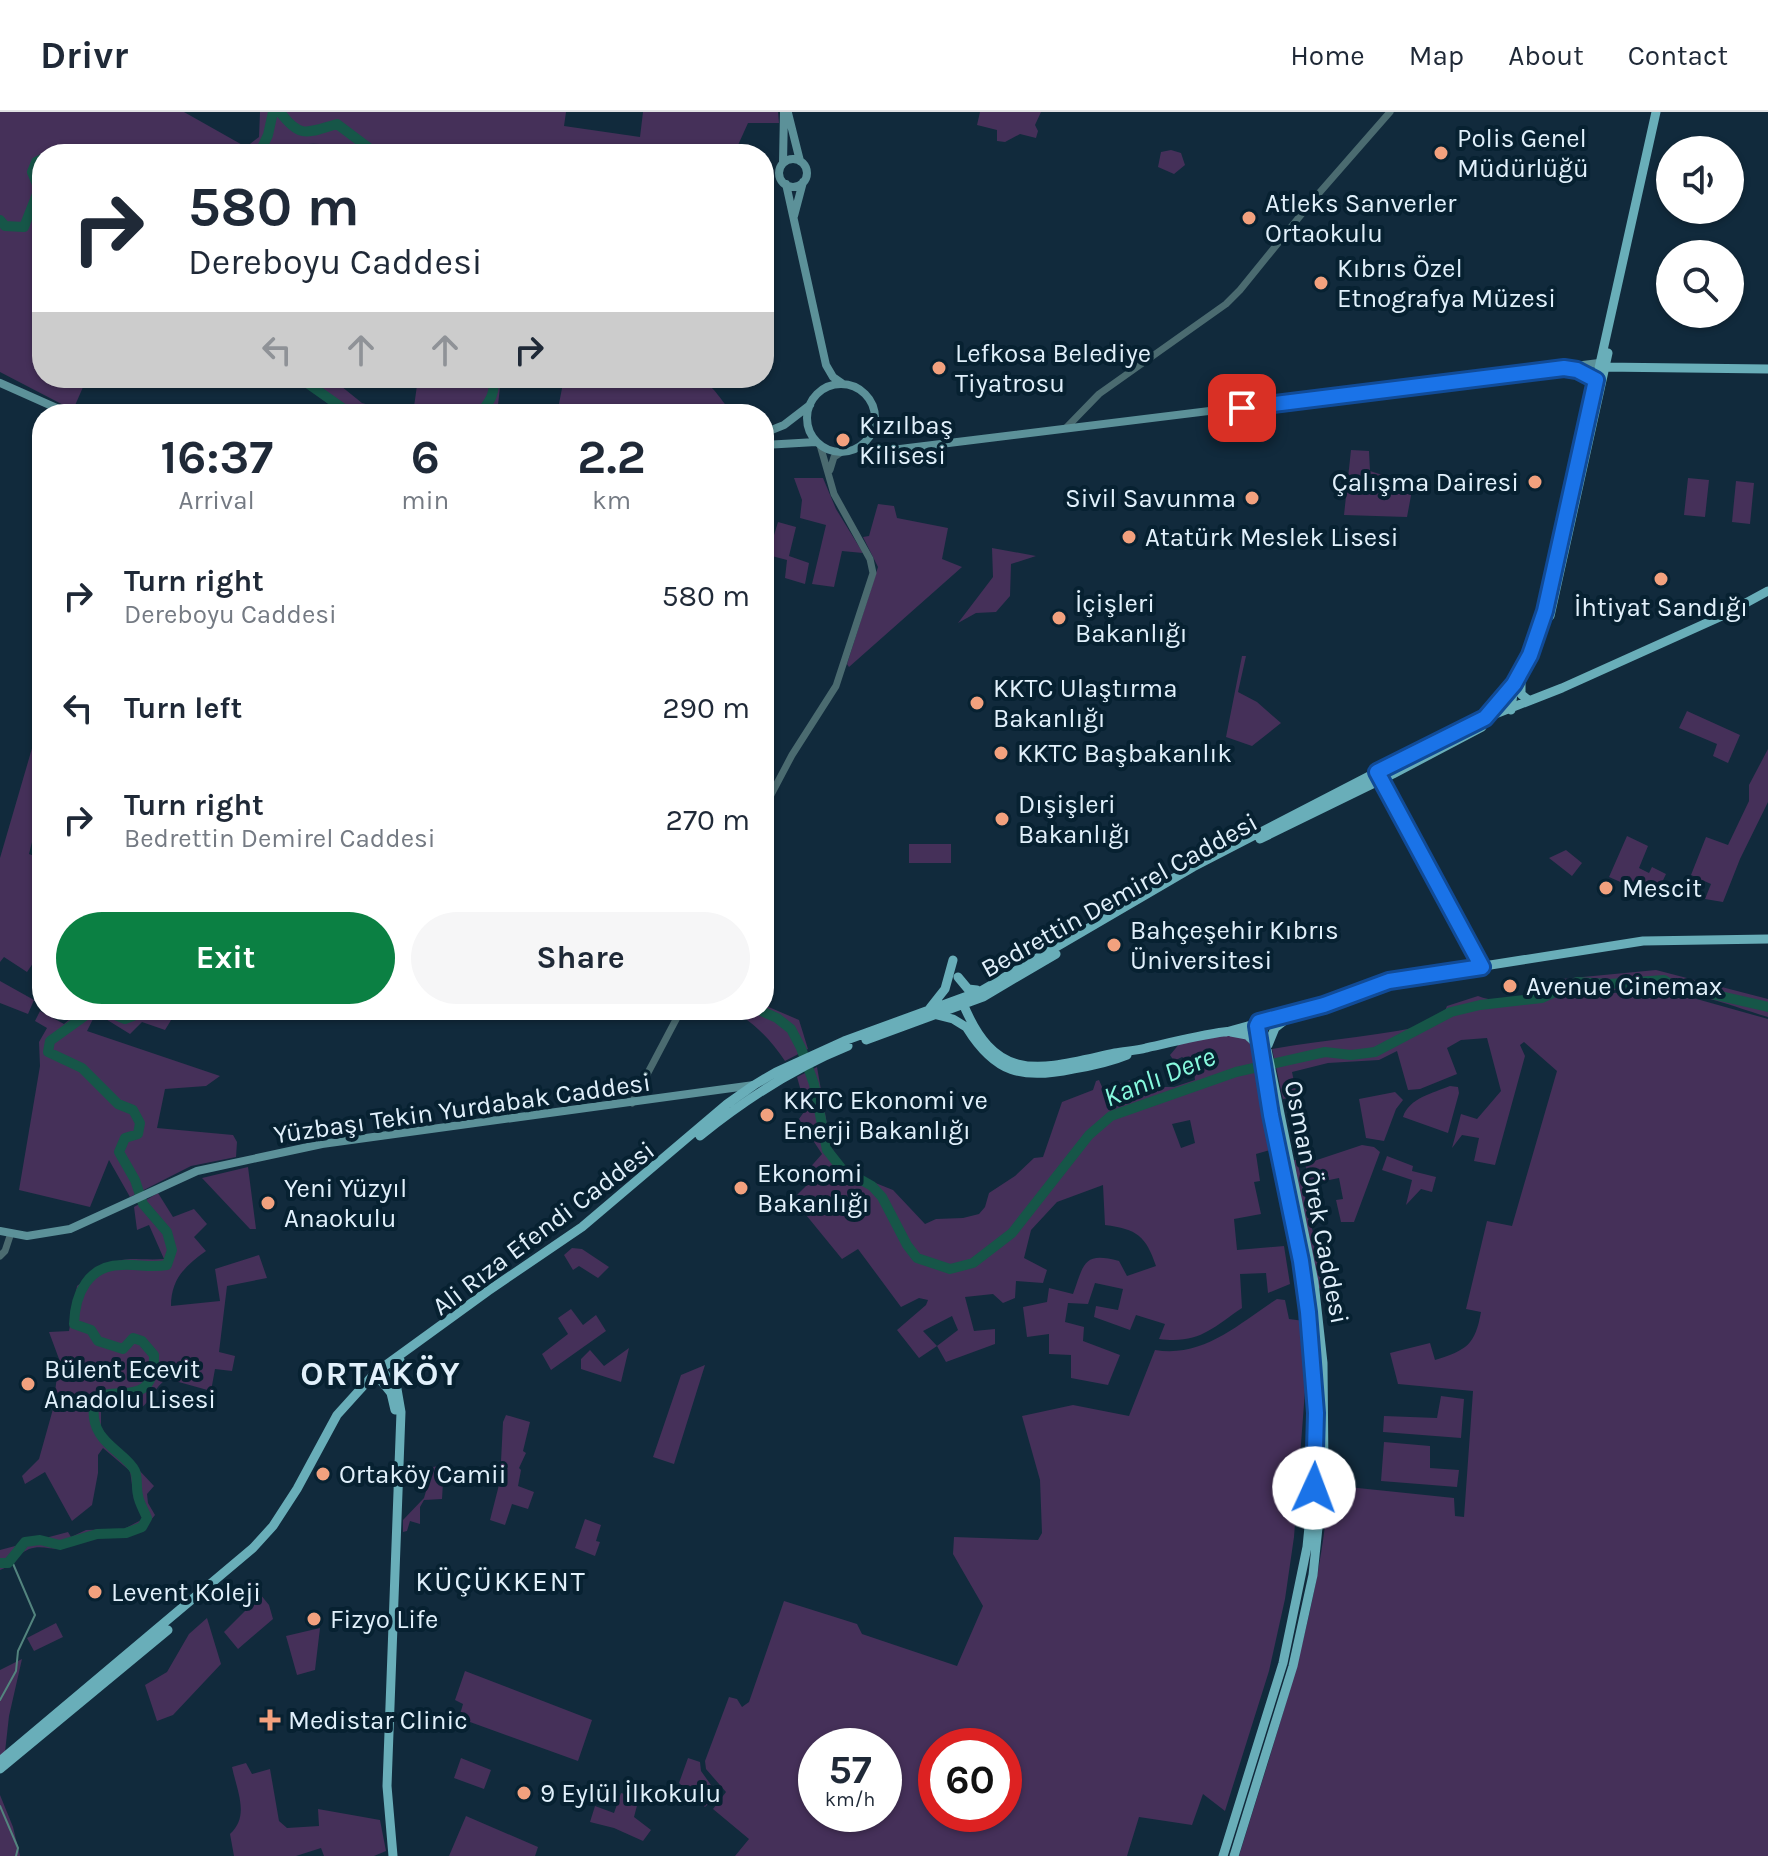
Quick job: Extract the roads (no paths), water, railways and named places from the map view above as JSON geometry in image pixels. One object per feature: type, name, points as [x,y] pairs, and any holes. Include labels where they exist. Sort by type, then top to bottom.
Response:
[{"type":"main road","points":[[786,112],[800,161],[806,170],[793,219]]},
{"type":"main road","points":[[786,112],[783,163],[779,173],[786,184],[826,365],[833,377],[861,390],[868,397],[881,438],[894,448]]},
{"type":"main road","points":[[1514,709],[1518,683],[1545,611],[1599,381],[1656,112]]},
{"type":"main road","points":[[783,163],[791,159],[800,161]]},
{"type":"main road","points":[[786,184],[794,186],[803,182]]},
{"type":"main road","points":[[1574,369],[1587,364],[1605,350]]},
{"type":"main road","points":[[1605,350],[1618,365]]},
{"type":"main road","points":[[1587,364],[1601,366]]},
{"type":"main road","points":[[774,429],[810,405],[821,391],[826,365]]},
{"type":"main road","points":[[1599,381],[1618,365]]},
{"type":"main road","points":[[774,445],[818,444],[840,453],[861,447],[894,448],[1601,366],[1768,369]]},
{"type":"main road","points":[[1574,369],[1599,381]]},
{"type":"main road","points":[[0,383],[47,404]]},
{"type":"main road","points":[[821,391],[843,384]]},
{"type":"main road","points":[[810,405],[808,425],[818,444]]},
{"type":"main road","points":[[861,447],[868,441],[876,424]]},
{"type":"main road","name":"Bedrettin Demirel Caddesi","points":[[778,1075],[818,1056],[982,994],[1193,867],[1514,709],[1722,616],[1768,591]]},
{"type":"main road","points":[[1518,683],[1521,694],[1528,700]]},
{"type":"main road","points":[[1485,718],[1518,683]]},
{"type":"main road","name":"Bedrettin Demirel Caddesi","points":[[1382,776],[1485,718],[1553,692]]},
{"type":"main road","points":[[1259,1025],[1389,981],[1643,941],[1768,939]]},
{"type":"main road","points":[[953,960],[945,989],[933,1012],[968,1025]]},
{"type":"main road","points":[[958,977],[968,989],[982,994],[971,1010],[968,1025]]},
{"type":"main road","points":[[959,1002],[977,1044],[991,1058],[1015,1072],[1029,1075],[1090,1066],[1141,1049],[1259,1025],[1309,1009]]},
{"type":"main road","points":[[1226,1032],[1247,1035],[1264,1052],[1275,1028],[1289,1017]]},
{"type":"main road","name":"Osman Örek Caddesi","points":[[1223,1856],[1283,1663],[1305,1562],[1315,1466],[1315,1388],[1307,1301],[1259,1025]]},
{"type":"main road","points":[[729,1107],[754,1085],[778,1075]]},
{"type":"main road","points":[[729,1107],[778,1075]]},
{"type":"main road","name":"Osman Örek Caddesi","points":[[1234,1856],[1293,1666],[1313,1575],[1324,1470],[1324,1402],[1316,1296],[1268,1076]]},
{"type":"main road","name":"Yüzbaşı Tekin Yurdabak Caddesi","points":[[0,1231],[40,1236],[70,1229],[197,1171],[322,1144],[754,1085]]},
{"type":"main road","points":[[709,1093],[720,1097],[729,1107]]},
{"type":"main road","name":"Ali Rıza Efendi Caddesi","points":[[0,1761],[253,1548],[273,1526],[297,1489],[337,1415],[366,1382],[574,1239],[729,1107]]},
{"type":"main road","name":"Ali Rıza Efendi Caddesi","points":[[380,1373],[582,1227],[729,1107]]},
{"type":"main road","points":[[393,1856],[387,1786],[400,1397],[395,1384],[395,1369],[400,1360]]},
{"type":"main road","points":[[380,1373],[395,1384]]},
{"type":"main road","points":[[380,1373],[391,1393],[399,1433]]},
{"type":"main road","points":[[0,1769],[235,1574],[257,1552],[278,1529],[303,1491],[342,1418],[380,1373]]},
{"type":"street","points":[[1066,428],[1121,377],[1226,304],[1390,112]]},
{"type":"street","points":[[1081,427],[1082,411]]},
{"type":"street","points":[[774,789],[836,686],[873,573],[870,559],[841,509],[818,444]]},
{"type":"street","points":[[829,472],[834,457],[840,453]]},
{"type":"street","points":[[1382,776],[1389,796],[1482,967]]},
{"type":"street","points":[[632,1103],[676,1020]]},
{"type":"street","points":[[0,1256],[11,1233]]},
{"type":"waterway","points":[[264,144],[273,112]]},
{"type":"waterway","name":"Kanlı Dere","points":[[280,112],[300,130],[306,132],[337,124],[364,144]]},
{"type":"waterway","points":[[0,220],[5,226],[24,227],[32,207]]},
{"type":"waterway","points":[[314,388],[337,404]]},
{"type":"waterway","name":"Kanlı Dere","points":[[488,404],[494,388]]},
{"type":"waterway","name":"Kanlı Dere","points":[[774,1017],[791,1029],[801,1048],[814,1084],[827,1150],[842,1169],[872,1186],[882,1197],[917,1258],[950,1269],[973,1263],[1012,1233],[1089,1135],[1111,1116],[1236,1072],[1325,1052],[1351,1055],[1375,1052],[1451,1012],[1480,1005],[1542,998],[1577,982],[1609,984],[1664,980],[1672,985],[1768,1007]]},
{"type":"waterway","points":[[0,1563],[8,1563],[25,1542],[40,1540],[60,1545],[97,1534],[126,1533],[142,1527],[147,1518],[139,1498],[135,1471],[106,1442],[94,1418],[95,1403],[101,1396],[134,1392],[145,1387],[152,1376],[154,1355],[142,1341],[133,1338],[123,1349],[98,1341],[91,1330],[74,1324],[75,1313],[86,1283],[100,1270],[122,1265],[167,1265],[172,1250],[167,1232],[143,1204],[135,1180],[119,1152],[125,1138],[138,1134],[140,1123],[133,1110],[118,1104],[82,1068],[48,1052],[50,1041],[79,1020]]},
{"type":"waterway","points":[[0,1700],[16,1671],[18,1651],[35,1615],[11,1559]]},
{"type":"waterway","points":[[0,1806],[18,1848],[16,1856]]},
{"type":"place","name":"Polis Genel Müdürlüğü","points":[[1441,153]]},
{"type":"place","name":"Atleks Sanverler Ortaokulu","points":[[1249,218]]},
{"type":"place","name":"Kıbrıs Özel Etnografya Müzesi","points":[[1321,283]]},
{"type":"place","name":"Lefkosa Belediye Tiyatrosu","points":[[939,368]]},
{"type":"place","name":"Kızılbaş Kilisesi","points":[[843,440]]},
{"type":"place","name":"Çalışma Dairesi","points":[[1535,482]]},
{"type":"place","name":"Sivil Savunma","points":[[1252,498]]},
{"type":"place","name":"Atatürk Meslek Lisesi","points":[[1129,537]]},
{"type":"place","name":"İhtiyat Sandığı","points":[[1661,579]]},
{"type":"place","name":"İçişleri Bakanlığı","points":[[1059,618]]},
{"type":"place","name":"KKTC Ulaştırma Bakanlığı","points":[[977,703]]},
{"type":"place","name":"KKTC Başbakanlık","points":[[1001,753]]},
{"type":"place","name":"Dışişleri Bakanlığı","points":[[1002,819]]},
{"type":"place","name":"Mescit","points":[[1606,888]]},
{"type":"place","name":"Bahçeşehir Kıbrıs Üniversitesi","points":[[1114,945]]},
{"type":"place","name":"Avenue Cinemax","points":[[1510,986]]},
{"type":"place","name":"KKTC Ekonomi ve Enerji Bakanlığı","points":[[767,1115]]},
{"type":"place","name":"Ekonomi Bakanlığı","points":[[741,1188]]},
{"type":"place","name":"Yeni Yüzyıl Anaokulu","points":[[268,1203]]},
{"type":"place","name":"Bülent Ecevit Anadolu Lisesi","points":[[28,1384]]},
{"type":"place","name":"Ortaköy Camii","points":[[323,1474]]},
{"type":"place","name":"Levent Koleji","points":[[95,1592]]},
{"type":"place","name":"Fizyo Life","points":[[314,1619]]},
{"type":"place","name":"Medistar Clinic","points":[[270,1720]]},
{"type":"place","name":"9 Eylül İlkokulu","points":[[524,1793]]},
{"type":"district","name":"ORTAKÖY","points":[[381,1373]]},
{"type":"district","name":"KÜÇÜKKENT","points":[[501,1581]]}]
